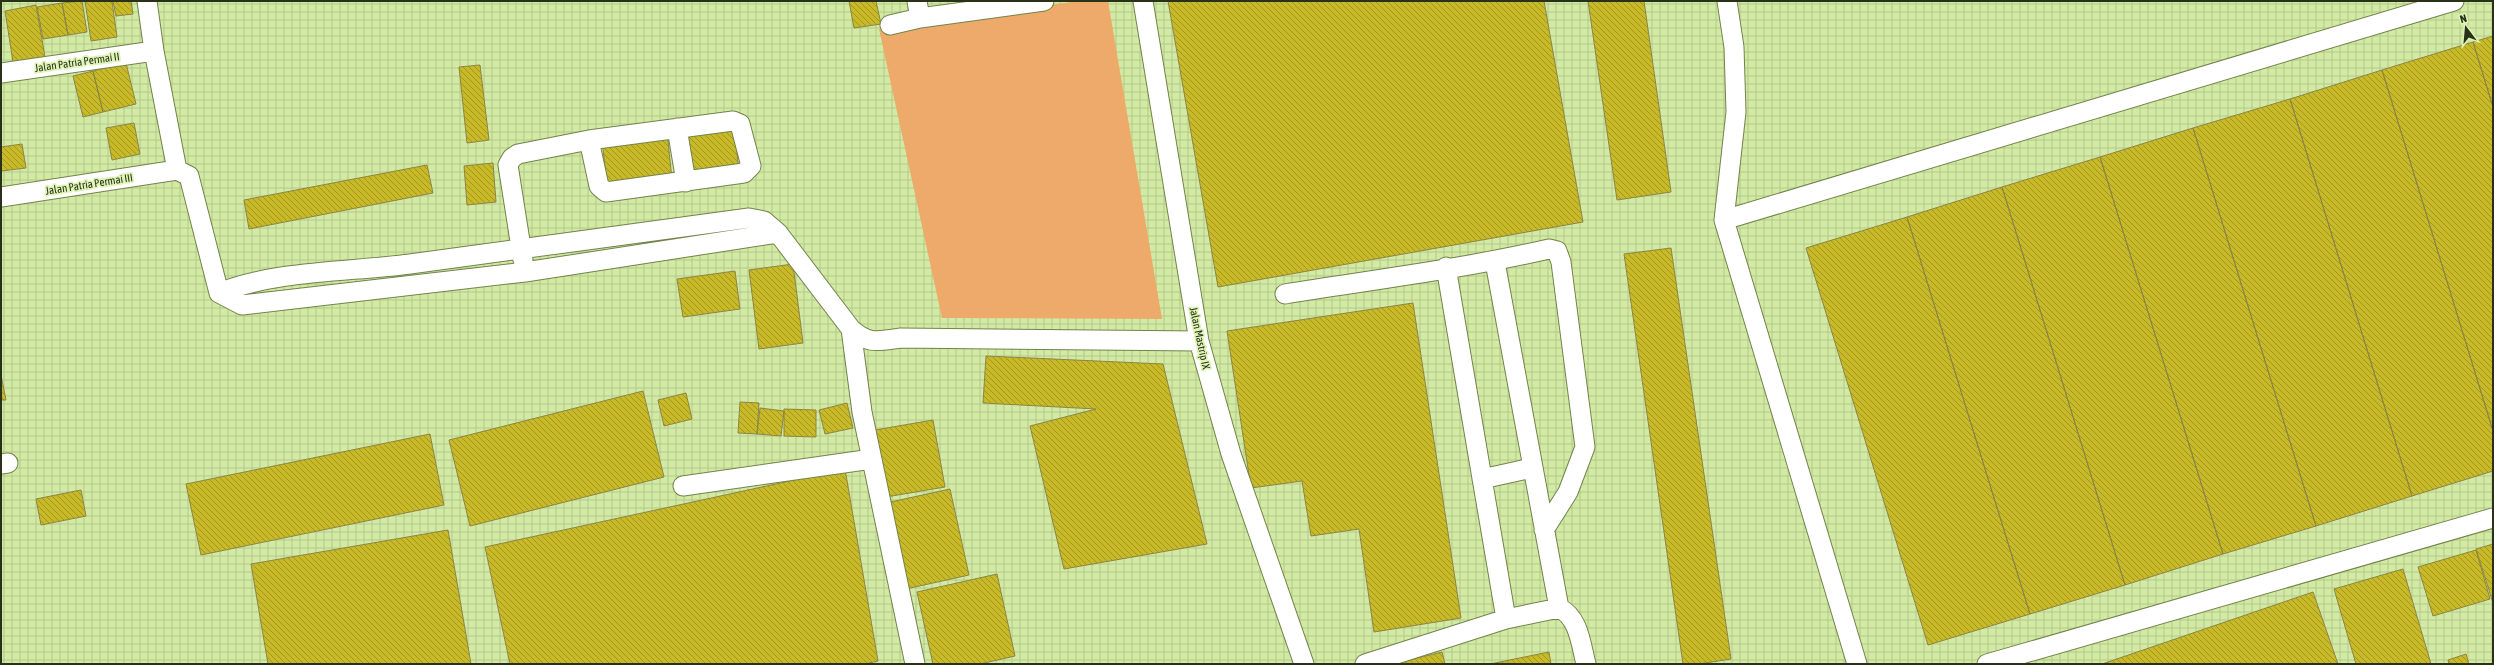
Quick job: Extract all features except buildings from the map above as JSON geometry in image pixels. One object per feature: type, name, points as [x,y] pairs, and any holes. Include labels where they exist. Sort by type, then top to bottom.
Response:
[{"type":"street","points":[[147,1],[154,50],[177,170],[188,176],[195,193],[219,293],[242,305],[525,272],[778,233]]},
{"type":"street","points":[[890,25],[918,10],[1044,1]]},
{"type":"street","name":"Jalan Mastrip IX","points":[[1143,1],[1199,341],[1231,454],[1304,664]]},
{"type":"street","points":[[1727,1],[1734,47],[1736,112],[1724,220],[1857,664]]},
{"type":"street","points":[[1724,220],[2454,1]]},
{"type":"street","name":"Jalan Patria Permai II","points":[[1,73],[154,50]]},
{"type":"street","points":[[525,272],[508,165],[512,158],[518,154],[589,140],[736,121],[740,124],[751,166],[744,173],[606,192],[599,186],[589,140]]},
{"type":"street","points":[[677,128],[686,182]]},
{"type":"street","name":"Jalan Patria Permai III","points":[[1,197],[177,170]]},
{"type":"street","points":[[219,293],[239,285],[271,279],[410,264],[750,218],[764,220],[778,233],[851,328],[861,338],[873,342],[901,338],[1199,341]]},
{"type":"street","points":[[1284,294],[1446,267],[1494,262],[1549,249],[1557,251],[1561,262],[1585,447],[1568,492],[1544,530]]},
{"type":"street","points":[[1494,262],[1532,468],[1560,608]]},
{"type":"street","points":[[1446,267],[1506,619]]},
{"type":"street","points":[[851,328],[862,412],[915,664]]},
{"type":"street","points":[[683,486],[872,459]]},
{"type":"street","points":[[1482,479],[1532,468]]},
{"type":"street","points":[[1987,664],[2493,518]]},
{"type":"street","points":[[1365,664],[1506,619],[1560,608],[1567,611],[1576,626],[1586,664]]},
{"type":"shaded area","points":[[1,1],[2493,1],[2493,664],[1,664]]},
{"type":"shaded area","points":[[1079,1],[1108,1],[1162,319],[942,318],[879,29]]}]
